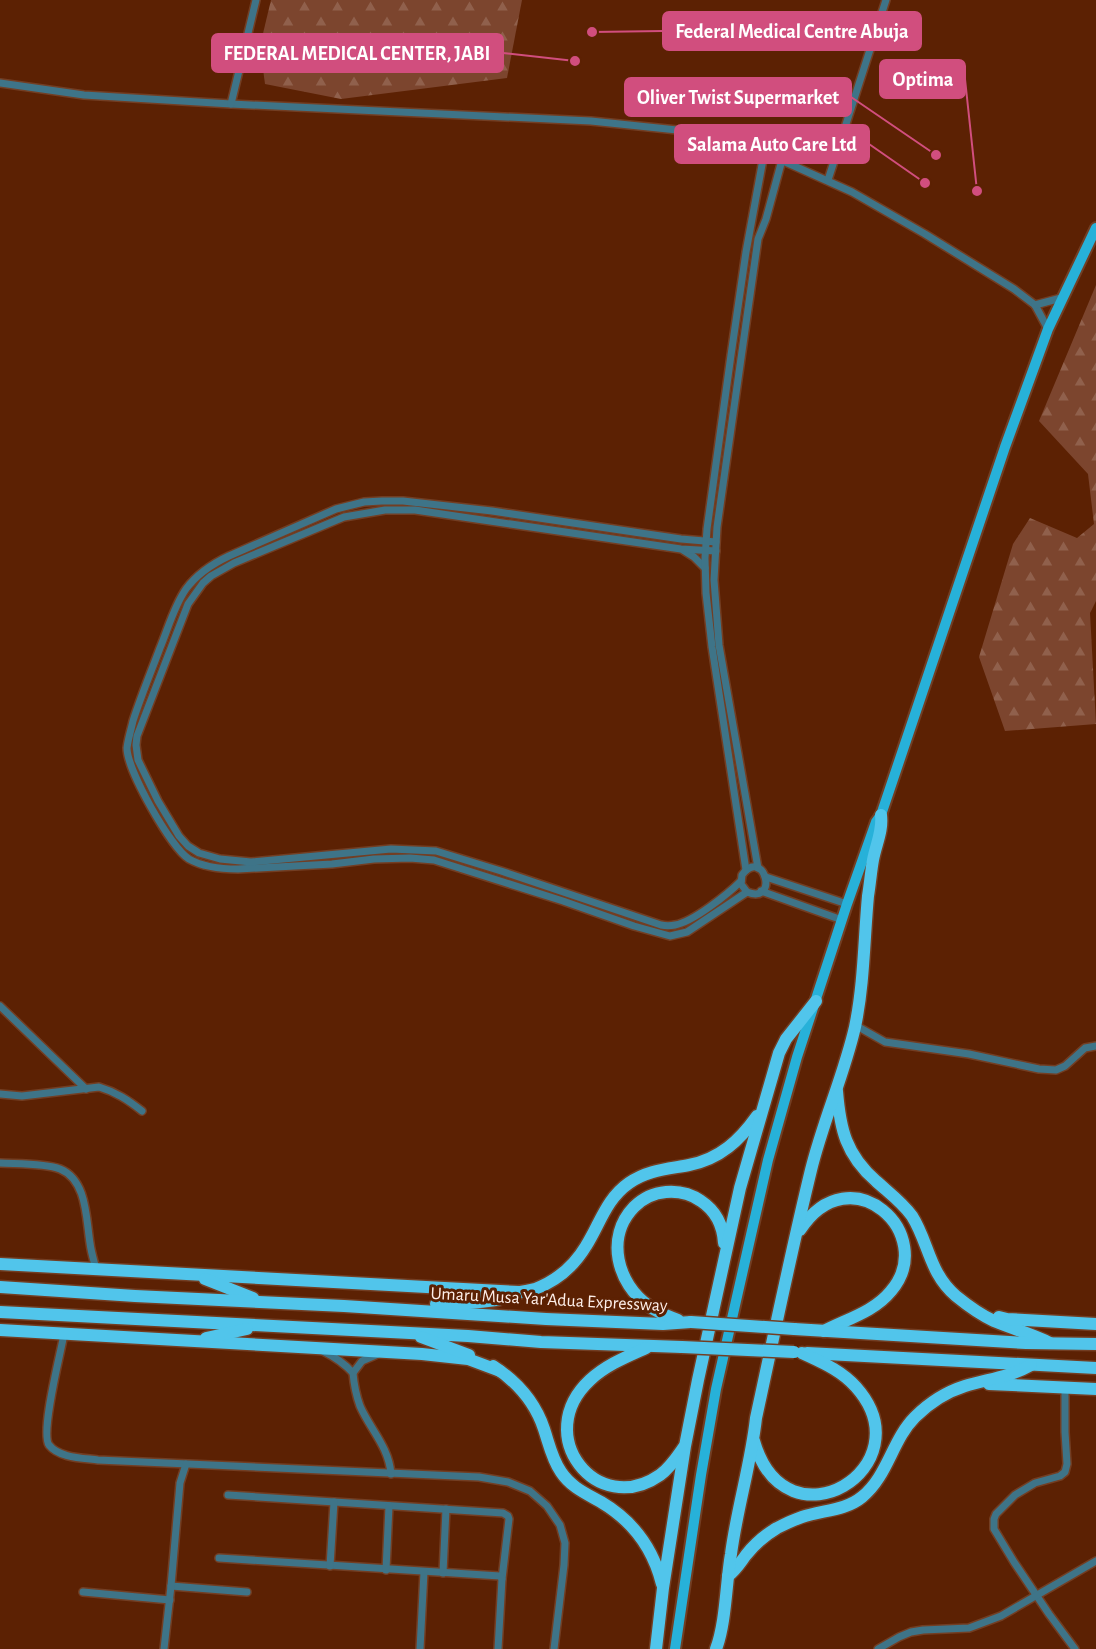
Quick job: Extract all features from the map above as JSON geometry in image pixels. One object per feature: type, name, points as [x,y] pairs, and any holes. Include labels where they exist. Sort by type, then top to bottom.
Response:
[{"type":"highway","points":[[716,1649],[758,1406],[811,1167],[855,1025],[861,986],[869,889],[873,860],[882,826],[881,816]]},
{"type":"highway","points":[[656,1649],[685,1446],[740,1188],[779,1053],[786,1039],[816,1001]]},
{"type":"highway","points":[[837,1088],[840,1124],[844,1138],[855,1159],[910,1213],[938,1275],[947,1288],[968,1305],[994,1321],[1050,1343]]},
{"type":"highway","points":[[406,1310],[424,1305],[496,1300],[536,1289],[548,1283],[573,1265],[587,1245],[612,1197],[629,1183],[650,1172],[701,1162],[721,1153],[743,1134],[763,1107]]},
{"type":"highway","points":[[687,1322],[659,1312],[648,1305],[636,1295],[627,1282],[617,1255],[618,1232],[623,1222],[638,1203],[649,1196],[673,1192],[685,1194],[698,1199],[715,1214],[724,1236],[725,1251]]},
{"type":"highway","points":[[796,1236],[818,1209],[846,1198],[867,1201],[883,1209],[897,1225],[901,1235],[904,1256],[902,1274],[892,1291],[867,1311],[824,1331]]},
{"type":"highway","name":"Umaru Musa Yar'Adua Expressway","points":[[0,1264],[519,1292]]},
{"type":"highway","points":[[0,1272],[26,1265]]},
{"type":"highway","points":[[195,1275],[262,1302]]},
{"type":"highway","name":"Umaru Musa Yar'Adua Expressway","points":[[0,1287],[587,1321],[663,1324],[687,1322],[1096,1344]]},
{"type":"highway","points":[[0,1312],[1096,1368]]},
{"type":"highway","points":[[981,1312],[1007,1319],[1096,1324]]},
{"type":"highway","points":[[0,1323],[22,1331]]},
{"type":"highway","points":[[190,1341],[266,1325]]},
{"type":"highway","points":[[0,1330],[422,1354],[468,1359],[500,1371]]},
{"type":"highway","points":[[410,1333],[474,1357],[500,1371],[524,1392],[540,1418],[555,1463],[570,1483],[624,1518],[643,1538],[656,1565],[663,1588]]},
{"type":"highway","points":[[650,1347],[614,1362],[580,1391],[568,1414],[566,1431],[568,1444],[573,1457],[590,1475],[601,1482],[621,1487],[638,1485],[657,1477],[685,1446]]},
{"type":"highway","points":[[753,1438],[758,1453],[770,1474],[788,1488],[815,1496],[833,1491],[855,1479],[868,1461],[873,1449],[875,1427],[862,1394],[835,1369],[798,1353]]},
{"type":"highway","points":[[728,1576],[736,1570],[753,1547],[774,1530],[803,1517],[854,1503],[863,1496],[879,1478],[908,1425],[934,1401],[947,1393],[1013,1374],[1031,1365]]},
{"type":"highway","points":[[982,1382],[993,1385],[1096,1389]]},
{"type":"main road","points":[[675,1649],[700,1475],[716,1389],[768,1160],[794,1066],[847,904],[876,822],[881,816],[1048,329],[1096,228]]},
{"type":"street","points":[[231,104],[256,0]]},
{"type":"street","points":[[828,180],[886,0]]},
{"type":"street","points":[[0,83],[84,95],[591,121],[676,130],[782,160],[852,192],[926,234],[1014,290],[1035,305],[1048,329]]},
{"type":"street","points":[[746,870],[712,647],[705,568],[707,529],[731,355],[764,154]]},
{"type":"street","points":[[758,868],[719,645],[714,580],[721,495],[758,239],[766,219],[782,160]]},
{"type":"street","points":[[756,192],[772,196]]},
{"type":"street","points":[[753,217],[766,219]]},
{"type":"street","points":[[1035,305],[1061,298]]},
{"type":"street","points":[[716,542],[403,501],[364,502],[336,509],[212,565],[192,581],[178,602],[137,709],[128,739],[127,751],[135,776],[173,842],[188,858],[207,866],[238,869],[332,864],[374,859],[422,859],[442,862],[664,936],[682,934],[747,892]]},
{"type":"street","points":[[716,551],[681,549],[415,510],[367,512],[334,520],[234,563],[211,576],[196,591],[188,604],[146,712],[136,745],[138,760],[147,782],[179,837],[193,851],[220,859],[251,862],[409,849],[444,853],[661,925],[675,926],[690,919],[741,881]]},
{"type":"street","points":[[690,540],[700,537],[707,529]]},
{"type":"street","points":[[681,549],[705,568]]},
{"type":"street","points":[[733,784],[742,782]]},
{"type":"street","points":[[207,866],[209,856]]},
{"type":"street","points":[[758,868],[766,877],[766,883],[761,891],[753,894],[742,887],[742,875],[746,870],[758,868]]},
{"type":"street","points":[[498,880],[501,871]]},
{"type":"street","points":[[766,877],[847,904]]},
{"type":"street","points":[[761,891],[842,920]]},
{"type":"street","points":[[563,901],[567,892]]},
{"type":"street","points":[[634,926],[637,917]]},
{"type":"street","points":[[0,1006],[86,1089]]},
{"type":"street","points":[[855,1025],[885,1041],[969,1054],[1039,1069],[1056,1070],[1065,1066],[1085,1048],[1096,1046]]},
{"type":"street","points":[[0,1094],[22,1096],[99,1087],[122,1096],[142,1111]]},
{"type":"street","points":[[0,1163],[58,1168],[72,1178],[80,1190],[96,1269]]},
{"type":"street","points":[[64,1334],[47,1420],[46,1437],[49,1444],[61,1453],[98,1460],[479,1477],[508,1482],[530,1491],[547,1506],[560,1525],[565,1543],[554,1649]]},
{"type":"street","points":[[319,1348],[348,1367],[353,1373],[355,1392],[360,1406],[388,1456],[391,1474]]},
{"type":"street","points":[[353,1373],[362,1361],[384,1352]]},
{"type":"street","points":[[1065,1388],[1066,1470],[1060,1476],[1035,1483],[1015,1495],[996,1514],[994,1529],[1048,1614],[1075,1649]]},
{"type":"street","points":[[164,1649],[180,1483],[186,1464]]},
{"type":"street","points":[[228,1496],[503,1513],[508,1516],[509,1520],[502,1579],[498,1649]]},
{"type":"street","points":[[330,1566],[334,1502]]},
{"type":"street","points":[[386,1570],[389,1506]]},
{"type":"street","points":[[443,1573],[446,1509]]},
{"type":"street","points":[[219,1558],[495,1575],[502,1579]]},
{"type":"street","points":[[878,1649],[911,1632],[969,1628],[1001,1616],[1096,1561]]},
{"type":"street","points":[[420,1649],[424,1572]]},
{"type":"street","points":[[171,1586],[247,1592]]},
{"type":"street","points":[[83,1592],[170,1600]]},
{"type":"green space","points":[[271,0],[522,0],[507,78],[341,99],[265,84],[260,46]]},
{"type":"green space","points":[[1096,285],[1096,601],[1090,613],[1096,724],[1005,731],[979,657],[1013,544],[1030,518],[1077,538],[1094,524],[1088,474],[1039,421]]},
{"type":"place","name":"Federal Medical Centre Abuja","points":[[592,32]]},
{"type":"place","name":"FEDERAL MEDICAL CENTER, JABI","points":[[575,61]]},
{"type":"place","name":"Oliver Twist Supermarket","points":[[936,155]]},
{"type":"place","name":"Salama Auto Care Ltd","points":[[925,183]]},
{"type":"place","name":"Optima","points":[[977,191]]}]
